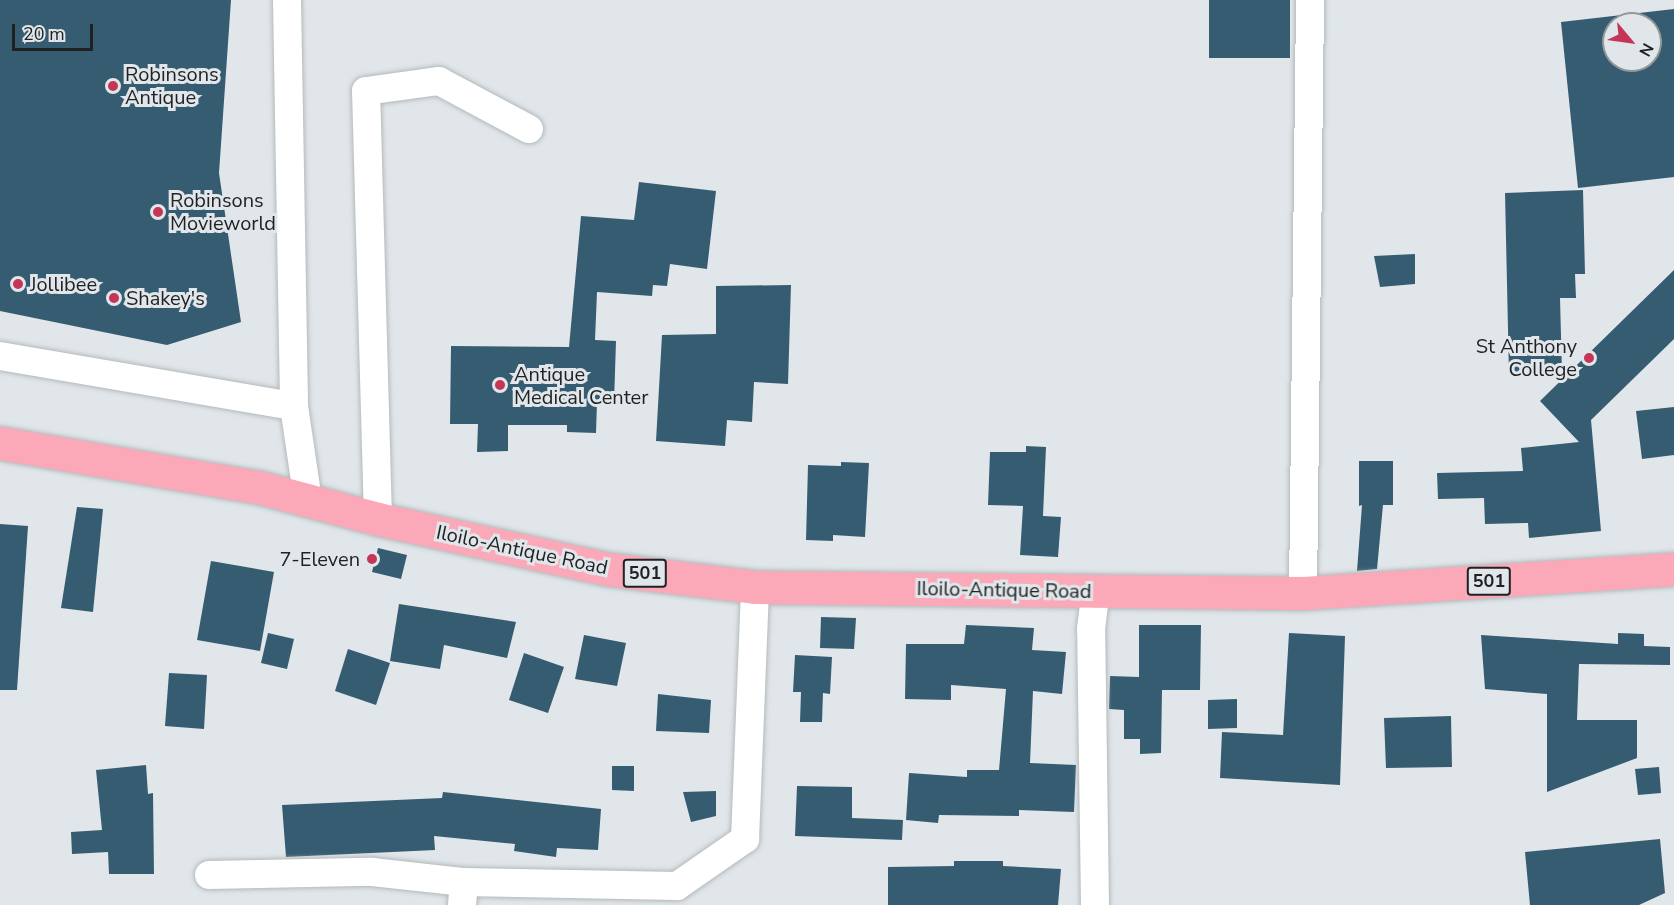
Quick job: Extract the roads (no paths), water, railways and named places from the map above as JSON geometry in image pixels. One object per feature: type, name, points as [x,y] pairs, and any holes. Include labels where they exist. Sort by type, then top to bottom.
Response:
[{"type":"main road","name":"Iloilo-Antique Road","points":[[0,443],[258,487],[378,519],[607,568],[755,587],[1303,593]]},
{"type":"main road","name":"501","points":[[1303,593],[1674,569]]},
{"type":"street","points":[[287,0],[294,406],[308,501]]},
{"type":"street","points":[[1303,593],[1310,0]]},
{"type":"street","points":[[378,519],[366,90],[439,81],[529,129]]},
{"type":"street","points":[[0,356],[294,406]]},
{"type":"street","points":[[209,875],[372,872],[463,894],[677,886],[745,839],[755,587]]},
{"type":"street","points":[[1095,905],[1091,628],[1096,591]]},
{"type":"place","name":"Robinsons Antique","points":[[113,86]]},
{"type":"place","name":"Robinsons Movieworld","points":[[158,212]]},
{"type":"place","name":"Jollibee","points":[[18,284]]},
{"type":"place","name":"Shakey's","points":[[114,298]]},
{"type":"place","name":"St Anthony College","points":[[1589,358]]},
{"type":"place","name":"Antique Medical Center","points":[[500,385]]},
{"type":"place","name":"7-Eleven","points":[[372,559]]}]
